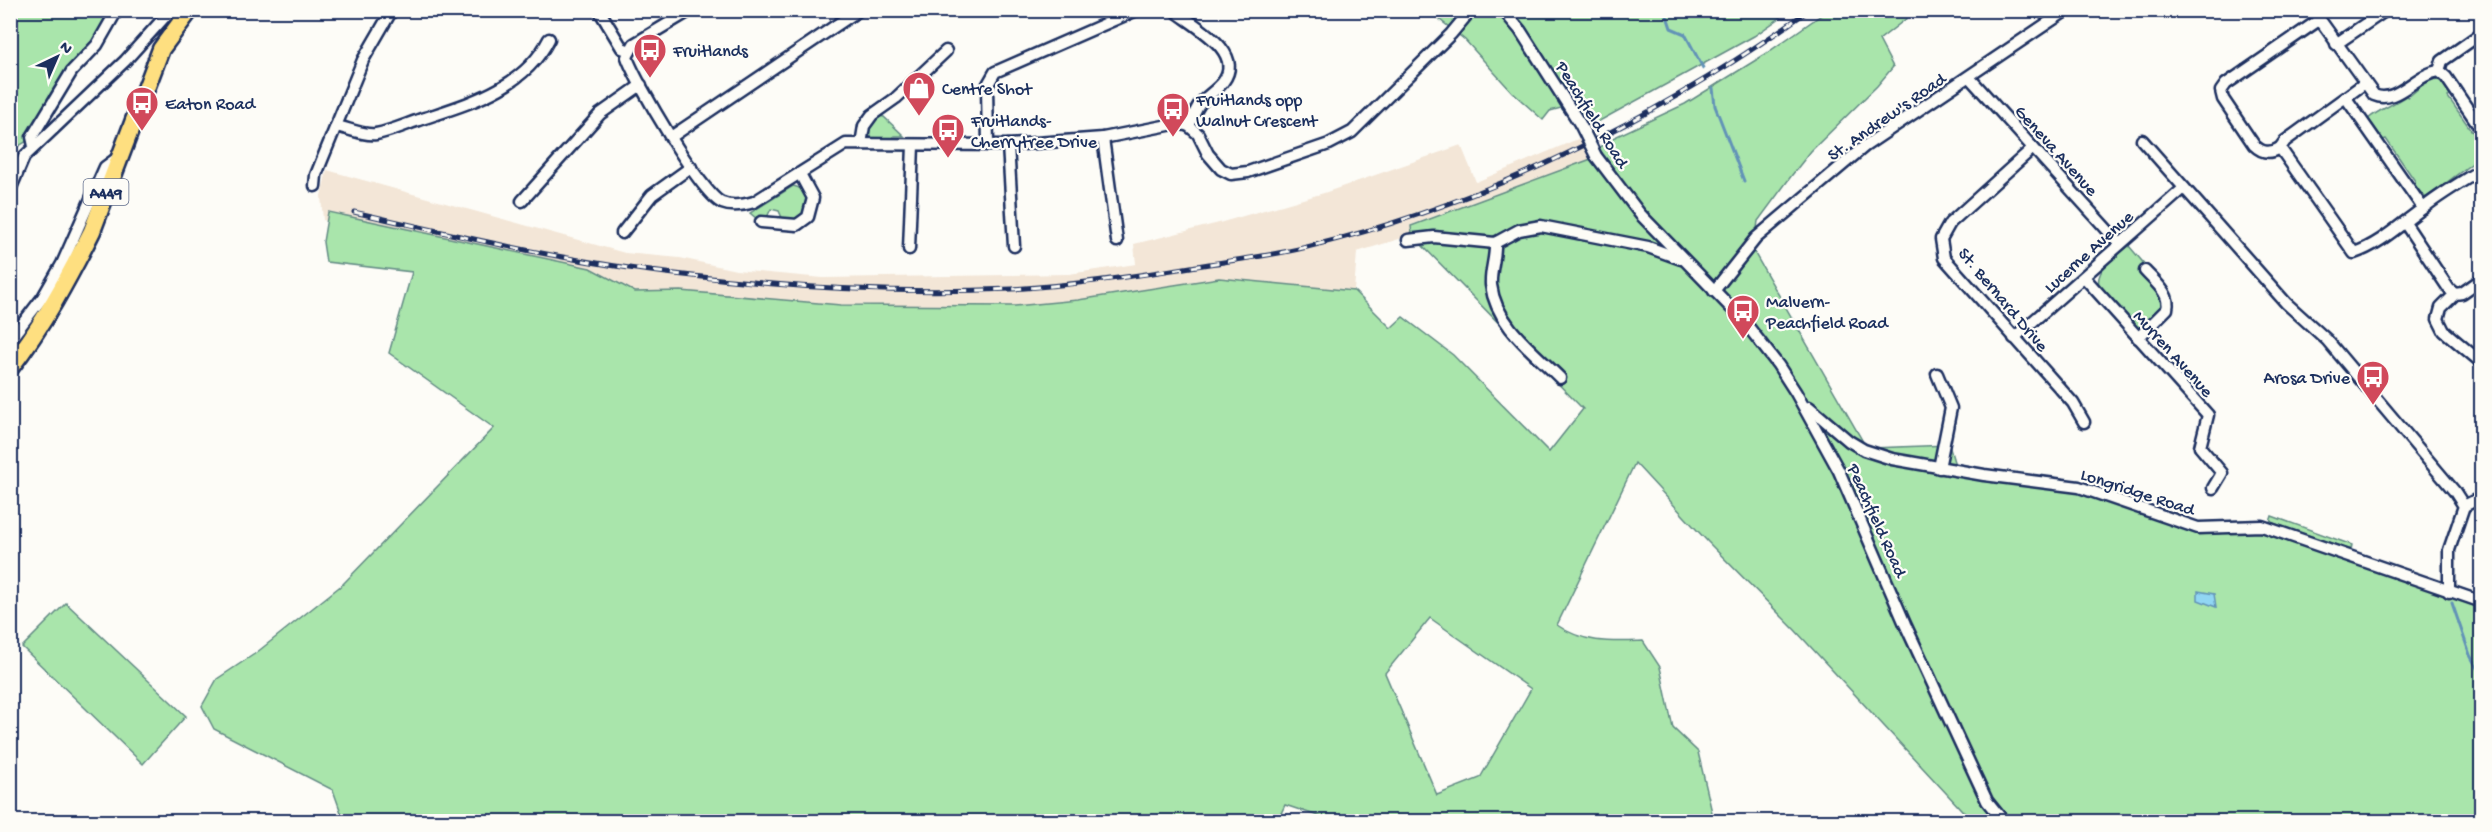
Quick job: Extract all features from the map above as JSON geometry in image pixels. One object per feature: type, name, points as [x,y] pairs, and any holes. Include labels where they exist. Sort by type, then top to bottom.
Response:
[{"type":"highway","name":"A449","points":[[10,368],[29,343],[60,293],[92,231],[160,49],[190,10]]},
{"type":"street","points":[[34,146],[32,136],[72,71],[97,45],[117,10]]},
{"type":"street","points":[[10,190],[24,157],[125,61],[171,10]]},
{"type":"street","points":[[315,186],[316,175],[363,60],[393,10]]},
{"type":"street","points":[[599,10],[622,48],[630,51]]},
{"type":"street","points":[[691,10],[634,44],[627,57],[641,86],[691,167],[722,203],[742,206],[754,202],[846,144],[988,146],[1104,138],[1179,123],[1190,126],[1198,134],[1208,154],[1221,169],[1231,174],[1248,172],[1304,153],[1352,132],[1451,34],[1471,10]]},
{"type":"street","points":[[671,137],[859,10]]},
{"type":"street","points":[[988,146],[987,86],[994,72],[1137,10]]},
{"type":"street","points":[[1174,10],[1219,44],[1228,56],[1229,69],[1223,81],[1198,106],[1190,126]]},
{"type":"street","name":"Peachfield Road","points":[[1503,10],[1520,30],[1580,124],[1596,156],[1640,214],[1743,320],[1779,365],[1839,471],[1905,624],[1987,801],[2004,822]]},
{"type":"street","name":"St. Andrew's Road","points":[[1714,291],[1756,238],[1865,146],[2067,10]]},
{"type":"street","points":[[2313,10],[2374,95],[2382,99],[2391,97],[2427,73],[2439,71]]},
{"type":"street","points":[[2336,44],[2386,10]]},
{"type":"street","points":[[2319,20],[2226,84],[2221,91],[2223,99],[2260,150],[2274,152],[2284,141],[2365,83]]},
{"type":"street","points":[[2439,71],[2442,61],[2481,33]]},
{"type":"street","points":[[336,126],[374,134],[462,106],[519,77],[541,56],[549,39]]},
{"type":"street","points":[[861,144],[864,126],[872,115],[896,98],[946,51]]},
{"type":"street","points":[[2439,71],[2446,77],[2481,130]]},
{"type":"street","name":"Geneva Avenue","points":[[1969,77],[2120,244]]},
{"type":"street","points":[[522,201],[600,114],[641,86]]},
{"type":"street","points":[[2346,98],[2423,208]]},
{"type":"street","points":[[1104,138],[1117,241]]},
{"type":"street","points":[[2142,140],[2286,303],[2327,340],[2455,492],[2464,506]]},
{"type":"street","points":[[1008,144],[1014,246]]},
{"type":"street","points":[[909,249],[913,145]]},
{"type":"street","name":"St. Bernard Drive","points":[[2033,148],[1950,223],[1941,239],[1944,258],[2073,403],[2084,422]]},
{"type":"street","points":[[2280,148],[2354,253],[2405,223],[2423,208],[2481,169]]},
{"type":"street","points":[[10,340],[43,297],[105,167],[120,156]]},
{"type":"street","points":[[622,233],[652,195],[691,167]]},
{"type":"street","points":[[761,222],[773,219],[797,225],[808,217],[813,198],[800,174]]},
{"type":"street","name":"Lucerne Avenue","points":[[2014,338],[2184,188]]},
{"type":"street","points":[[2405,223],[2449,289],[2455,294]]},
{"type":"street","name":"Peachfield Road","points":[[1495,243],[1519,230],[1541,226],[1648,247],[1682,259]]},
{"type":"street","points":[[1408,240],[1434,237],[1495,243],[1496,253],[1491,263],[1491,285],[1496,307],[1505,322],[1560,378]]},
{"type":"street","points":[[2138,338],[2167,309],[2169,303],[2166,295],[2145,271]]},
{"type":"street","name":"Murren Avenue","points":[[2084,277],[2208,415],[2200,447],[2222,472],[2212,488]]},
{"type":"street","points":[[2481,279],[2462,293],[2455,294],[2441,308],[2438,319],[2444,331],[2481,363]]},
{"type":"street","points":[[1937,374],[1952,408],[1939,468]]},
{"type":"street","name":"Longridge Road","points":[[1796,393],[1825,423],[1864,450],[1892,459],[1939,468],[2079,487],[2198,528],[2262,526],[2481,602]]},
{"type":"street","points":[[2449,592],[2448,550],[2464,506],[2481,497]]},
{"type":"shaded area","points":[[1580,138],[1591,159],[1411,225],[1412,235],[1357,252],[1354,291],[1352,292],[1219,278],[1078,300],[1015,306],[841,305],[681,291],[635,292],[323,220],[321,196],[327,170],[625,253],[680,258],[736,270],[823,278],[1069,274],[1136,264],[1134,244],[1324,193],[1461,145],[1476,182]]},
{"type":"green space","points":[[11,11],[114,11],[39,134],[19,146],[11,142]]},
{"type":"green space","points":[[1429,11],[1790,11],[1754,36],[1594,124],[1574,125],[1561,108],[1550,111],[1543,120],[1512,92],[1465,40]]},
{"type":"green space","points":[[1827,11],[1916,11],[1879,40],[1893,67],[1877,86],[1811,151],[1792,175],[1758,221],[1754,252],[1873,459],[1932,472],[2080,493],[2196,531],[2259,532],[2353,562],[2481,608],[2481,821],[1972,821],[1795,630],[1708,542],[1635,463],[1557,625],[1577,636],[1598,641],[1643,641],[1660,667],[1673,728],[1698,752],[1714,821],[1336,822],[1285,805],[1277,822],[344,821],[333,790],[214,729],[202,706],[217,679],[256,653],[343,584],[494,428],[389,353],[412,272],[326,262],[323,242],[328,212],[590,268],[635,292],[681,291],[841,305],[1015,306],[1078,300],[1219,278],[1354,291],[1391,328],[1403,317],[1453,355],[1549,452],[1583,409],[1412,235],[1411,226],[1591,159],[1604,142],[1685,104],[1764,55]],"holes":[[[1430,618],[1531,689],[1480,778],[1437,795],[1385,673]]]},
{"type":"green space","points":[[2431,78],[2441,81],[2450,94],[2448,97],[2476,137],[2481,140],[2481,161],[2477,164],[2474,162],[2426,198],[2414,185],[2415,181],[2386,139],[2383,140],[2368,119],[2406,96],[2408,97]]},
{"type":"green space","points":[[879,116],[884,117],[904,136],[894,136],[888,141],[870,136],[867,133],[868,126]]},
{"type":"green space","points":[[793,186],[803,191],[808,200],[802,220],[783,220],[779,211],[771,209],[767,217],[757,219],[750,213]]},
{"type":"green space","points":[[2129,246],[2147,267],[2165,304],[2143,329],[2137,328],[2099,285],[2100,274],[2104,268]]},
{"type":"green space","points":[[1949,445],[1955,465],[1878,451],[1873,448]]},
{"type":"green space","points":[[2272,516],[2352,545],[2351,550],[2270,522]]},
{"type":"green space","points":[[66,603],[186,716],[143,764],[22,647]]},
{"type":"water","points":[[2198,591],[2214,594],[2216,607],[2198,600]]},
{"type":"waterway","points":[[1665,10],[1671,28],[1685,34],[1703,68]]},
{"type":"waterway","points":[[1713,88],[1715,106],[1744,181]]},
{"type":"waterway","points":[[2452,603],[2470,655],[2482,677]]},
{"type":"railway","points":[[354,212],[601,264],[766,283],[848,289],[930,291],[1012,289],[1111,279],[1295,250],[1374,229],[1440,207],[1505,181],[1632,121],[1693,86],[1809,10]]},
{"type":"place","name":"Fruitlands","points":[[650,79]]},
{"type":"place","name":"Centre Shot","points":[[919,117]]},
{"type":"place","name":"Eaton Road","points":[[142,132]]},
{"type":"place","name":"Fruitlands opp Walnut Crescent","points":[[1173,138]]},
{"type":"place","name":"Fruitlands- Cherrytree Drive","points":[[948,159]]},
{"type":"place","name":"Malvern- Peachfield Road","points":[[1743,340]]},
{"type":"place","name":"Arosa Drive","points":[[2373,406]]}]
